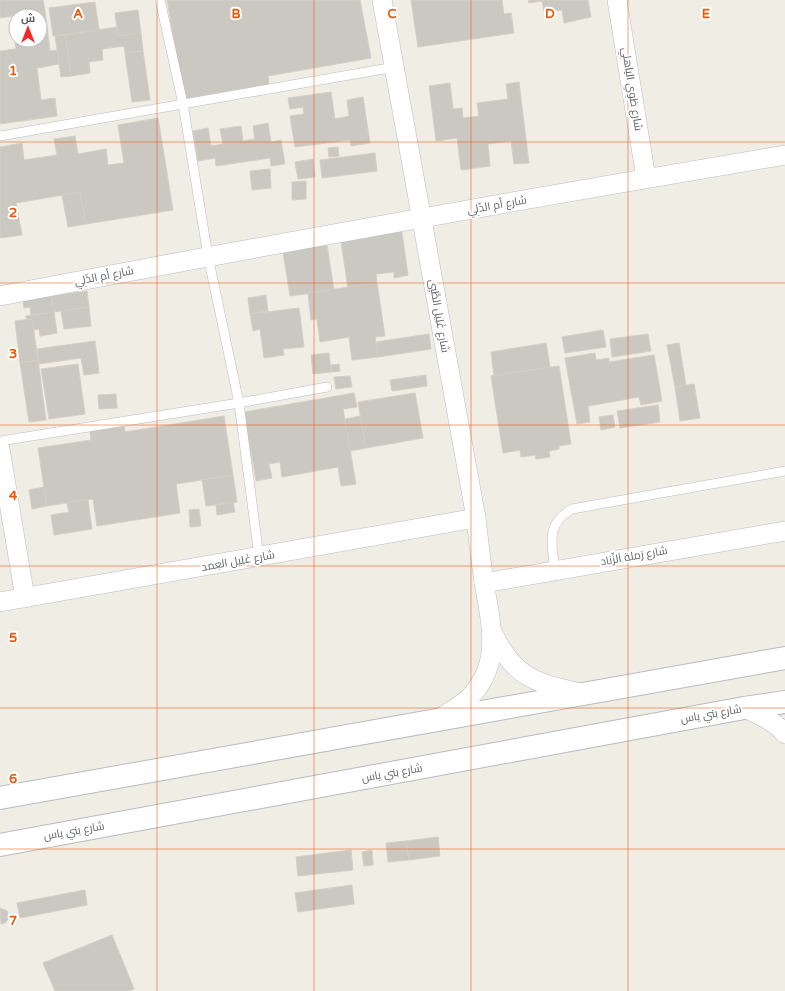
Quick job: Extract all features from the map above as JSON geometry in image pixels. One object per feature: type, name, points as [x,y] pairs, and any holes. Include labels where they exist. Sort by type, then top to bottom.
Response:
[{"type":"main road","points":[[0,798],[785,658]]},
{"type":"main road","name":"شارع بني ياس","points":[[0,845],[744,708],[785,702]]},
{"type":"street","name":"شارع غَلِيل الطَّيِي","points":[[382,0],[476,518],[492,632],[492,650],[489,665],[483,679],[469,698],[460,706],[439,719]]},
{"type":"street","name":"شارع طَوِي الياهلِي","points":[[617,0],[646,178]]},
{"type":"street","name":"شارع أم الدِّلِي","points":[[0,296],[208,256],[646,178],[785,155]]},
{"type":"street","points":[[0,449],[25,598]]},
{"type":"street","name":"شارع غَلِيل العِمد","points":[[0,602],[476,518]]},
{"type":"street","name":"شارع رَملة اَلزِّناد","points":[[484,583],[785,531]]},
{"type":"street","name":"شارع غَلِيل الطَّيِي","points":[[492,632],[499,647],[521,672],[536,681],[582,694]]},
{"type":"street","points":[[744,708],[764,717],[779,727],[785,734]]},
{"type":"lane","points":[[160,0],[183,104],[208,256],[239,403],[259,557]]},
{"type":"lane","points":[[0,136],[395,67]]},
{"type":"lane","points":[[0,441],[239,403],[327,387]]},
{"type":"lane","points":[[555,570],[551,537],[553,528],[560,517],[572,509],[785,471]]},
{"type":"building","points":[[0,0],[43,0],[44,8],[8,8],[8,17],[0,18]]},
{"type":"building","points":[[167,0],[360,0],[371,58],[268,76],[269,84],[184,99]]},
{"type":"building","points":[[411,0],[502,0],[504,14],[511,13],[514,33],[418,47]]},
{"type":"building","points":[[528,0],[588,0],[591,17],[564,23],[562,10],[544,11],[542,1],[529,3]]},
{"type":"building","points":[[95,2],[99,30],[53,36],[49,8]]},
{"type":"building","points":[[138,10],[141,33],[118,36],[115,13]]},
{"type":"building","points":[[117,27],[118,36],[141,33],[143,51],[125,53],[124,46],[102,49],[103,60],[89,62],[90,73],[71,76],[65,35]]},
{"type":"building","points":[[48,34],[50,51],[57,50],[59,64],[37,68],[41,100],[55,98],[57,116],[0,124],[0,51],[48,48]]},
{"type":"building","points":[[65,35],[71,76],[61,77],[55,36]]},
{"type":"building","points":[[143,51],[150,100],[132,102],[125,53]]},
{"type":"building","points":[[519,82],[529,163],[514,164],[511,141],[488,144],[490,166],[461,170],[457,138],[436,141],[429,86],[450,83],[453,109],[462,108],[463,118],[479,116],[477,103],[508,99],[506,84]]},
{"type":"building","points":[[331,92],[335,119],[349,116],[347,100],[363,97],[370,143],[351,146],[350,140],[295,147],[290,116],[304,114],[303,107],[290,109],[288,98]]},
{"type":"building","points":[[158,118],[173,210],[86,224],[80,192],[16,203],[22,235],[0,238],[0,147],[22,143],[24,160],[57,155],[54,139],[75,136],[78,154],[106,149],[108,165],[124,163],[118,125]]},
{"type":"building","points":[[268,123],[271,142],[281,140],[285,164],[271,166],[270,158],[216,166],[215,158],[198,161],[193,131],[208,128],[211,146],[223,144],[220,129],[241,126],[243,141],[255,139],[253,126]]},
{"type":"building","points":[[338,147],[339,156],[329,157],[328,148]]},
{"type":"building","points":[[375,153],[377,171],[322,178],[320,160]]},
{"type":"building","points":[[313,159],[315,177],[298,179],[295,162]]},
{"type":"building","points":[[270,169],[271,188],[252,190],[250,171]]},
{"type":"building","points":[[306,181],[306,199],[292,200],[292,182]]},
{"type":"building","points":[[80,192],[86,224],[68,227],[62,195]]},
{"type":"building","points":[[401,226],[408,275],[394,278],[394,272],[376,274],[377,283],[348,288],[341,242],[373,237],[372,231]]},
{"type":"building","points":[[327,245],[334,290],[290,296],[283,252]]},
{"type":"building","points":[[377,283],[385,336],[375,337],[378,357],[352,360],[349,337],[320,342],[317,319],[311,320],[308,293]]},
{"type":"building","points":[[51,290],[54,312],[31,315],[30,307],[24,308],[22,294]]},
{"type":"building","points":[[87,291],[89,307],[54,312],[52,296]]},
{"type":"building","points":[[266,295],[268,311],[250,314],[248,298]]},
{"type":"building","points":[[89,307],[91,326],[64,329],[61,311]]},
{"type":"building","points":[[299,308],[304,347],[283,349],[284,355],[264,358],[260,329],[253,331],[250,314]]},
{"type":"building","points":[[54,312],[57,333],[40,336],[39,329],[34,330],[32,319],[27,320],[26,316]]},
{"type":"building","points":[[32,319],[38,360],[20,363],[15,321]]},
{"type":"building","points":[[603,330],[606,347],[565,353],[562,337]]},
{"type":"building","points":[[429,334],[431,349],[378,357],[376,342]]},
{"type":"building","points":[[648,334],[651,351],[612,357],[610,339]]},
{"type":"building","points":[[95,341],[99,373],[84,375],[81,358],[39,364],[37,349]]},
{"type":"building","points":[[546,343],[550,367],[494,376],[491,352]]},
{"type":"building","points":[[679,343],[686,385],[675,387],[667,345]]},
{"type":"building","points":[[329,353],[331,372],[313,374],[311,355]]},
{"type":"building","points":[[595,353],[596,360],[609,358],[609,362],[654,355],[662,401],[641,405],[639,397],[588,406],[590,422],[577,424],[565,358]]},
{"type":"building","points":[[38,360],[46,420],[29,422],[20,363]]},
{"type":"building","points":[[78,364],[85,414],[49,419],[41,369]]},
{"type":"building","points":[[339,364],[340,371],[331,372],[331,365]]},
{"type":"building","points":[[559,366],[571,444],[559,446],[559,449],[549,451],[550,457],[536,459],[535,455],[521,457],[520,450],[503,453],[491,376]]},
{"type":"building","points":[[426,375],[427,386],[392,391],[390,380]]},
{"type":"building","points":[[350,376],[352,387],[336,389],[334,377]]},
{"type":"building","points":[[694,384],[700,418],[680,421],[675,387]]},
{"type":"building","points":[[354,393],[357,407],[343,409],[356,484],[341,486],[338,467],[282,477],[280,462],[269,464],[272,478],[256,481],[244,412]]},
{"type":"building","points":[[415,393],[423,438],[366,448],[358,402]]},
{"type":"building","points":[[116,394],[117,408],[99,409],[98,395]]},
{"type":"building","points":[[658,405],[660,422],[620,428],[617,411]]},
{"type":"building","points":[[613,415],[615,427],[601,430],[599,417]]},
{"type":"building","points":[[224,416],[233,475],[176,484],[180,513],[97,526],[93,499],[47,506],[38,448],[91,440],[90,431],[124,426],[125,432]]},
{"type":"building","points":[[360,416],[366,448],[350,451],[345,419]]},
{"type":"building","points":[[233,475],[237,502],[206,506],[202,480]]},
{"type":"building","points":[[44,487],[47,506],[32,509],[29,490]]},
{"type":"building","points":[[88,500],[92,529],[54,535],[51,515],[69,512],[67,503]]},
{"type":"building","points":[[233,502],[235,512],[217,515],[216,505]]},
{"type":"building","points":[[199,509],[201,526],[190,527],[189,510]]},
{"type":"building","points":[[438,837],[440,856],[409,860],[406,841]]},
{"type":"building","points":[[406,841],[409,860],[388,862],[386,843]]},
{"type":"building","points":[[351,850],[353,870],[298,876],[296,857]]},
{"type":"building","points":[[372,850],[373,865],[364,866],[362,852]]},
{"type":"building","points":[[352,885],[354,904],[298,912],[295,893]]},
{"type":"building","points":[[85,890],[87,905],[20,918],[17,903]]},
{"type":"building","points":[[0,908],[7,911],[8,915],[8,919],[5,923],[1,924]]},
{"type":"building","points":[[112,935],[134,989],[129,991],[55,991],[43,963]]}]
